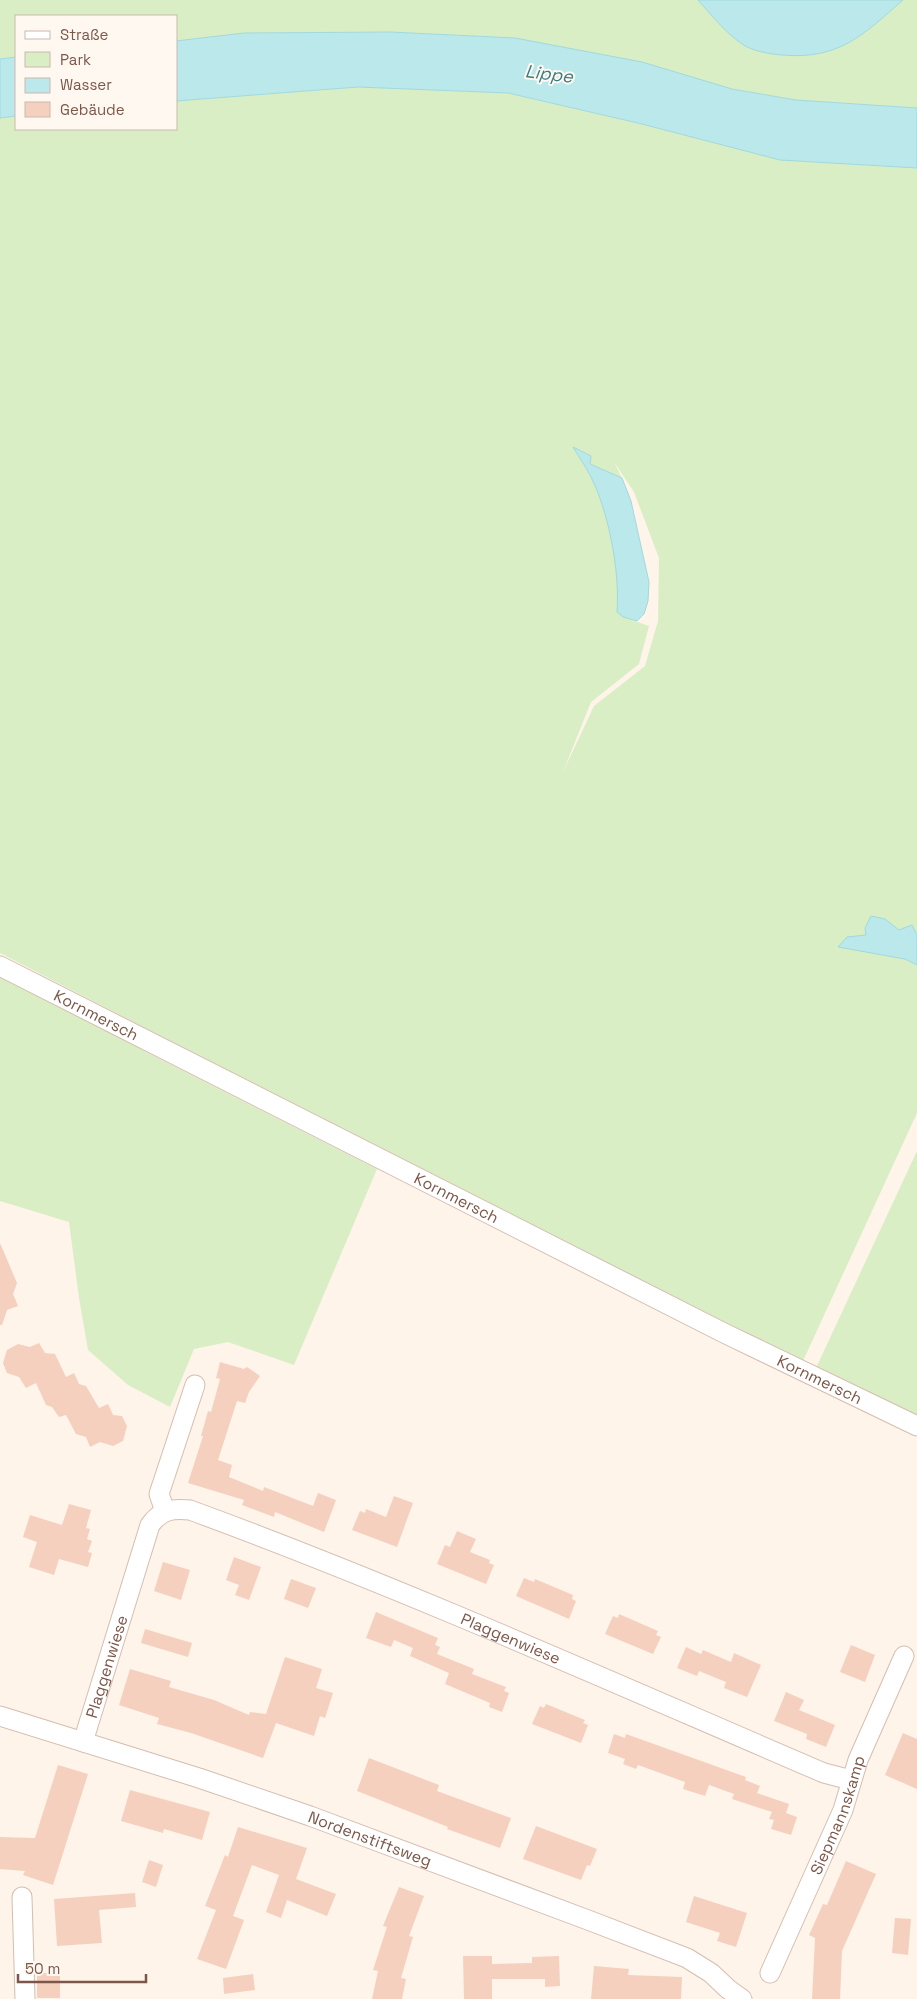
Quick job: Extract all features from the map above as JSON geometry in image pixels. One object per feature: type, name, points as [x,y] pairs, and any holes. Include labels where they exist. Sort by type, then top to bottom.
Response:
[{"type":"street","name":"Kornmersch","points":[[0,966],[724,1333],[917,1426]]},
{"type":"street","points":[[165,1511],[159,1494],[195,1385]]},
{"type":"street","name":"Plaggenwiese","points":[[83,1742],[150,1525],[155,1517],[165,1511],[176,1509],[190,1510],[266,1538],[508,1637],[824,1773],[851,1780]]},
{"type":"street","name":"Siepmannskamp","points":[[770,1974],[843,1810],[858,1760],[904,1656]]},
{"type":"street","name":"Nordenstiftsweg","points":[[0,1716],[199,1778],[310,1816],[687,1958],[711,1973],[734,1996]]},
{"type":"street","points":[[22,1897],[25,1999]]},
{"type":"green space","points":[[0,0],[698,0],[719,24],[894,8],[903,0],[917,0],[917,108],[796,100],[732,89],[515,38],[390,32],[244,33],[178,41],[178,15],[15,15],[15,57],[0,59]]},
{"type":"green space","points":[[358,87],[508,93],[642,124],[917,168],[917,1113],[803,1361],[385,1152],[0,953],[0,118],[15,116],[15,130],[178,130],[178,101]],"holes":[[[574,448],[591,456],[590,464],[622,478],[614,462],[634,492],[659,558],[658,621],[645,666],[594,706],[563,772],[591,702],[639,664],[649,626],[623,617],[617,612],[617,579],[608,525],[591,477]]]},
{"type":"green space","points":[[0,973],[117,1032],[146,1052],[377,1169],[294,1365],[228,1342],[194,1349],[170,1407],[128,1385],[88,1350],[69,1222],[0,1201]]},
{"type":"green space","points":[[917,1151],[917,1418],[816,1368]]},
{"type":"water","points":[[698,0],[903,0],[875,24],[849,42],[835,49],[802,56],[772,54],[746,46],[724,29]]},
{"type":"water","name":"Lippe","points":[[390,32],[515,38],[642,62],[732,89],[796,100],[917,108],[917,168],[780,160],[642,124],[508,93],[358,87],[178,101],[178,41],[244,33]]},
{"type":"water","points":[[15,57],[15,116],[0,118],[0,59]]},
{"type":"water","points":[[573,447],[591,456],[590,464],[622,478],[631,501],[649,582],[648,601],[644,614],[637,621],[623,617],[617,612],[617,579],[608,525],[591,477]]},
{"type":"water","points":[[871,916],[885,919],[899,930],[912,925],[917,935],[917,965],[905,959],[838,947],[847,937],[866,935],[865,928]]},
{"type":"building","points":[[0,1243],[17,1283],[13,1294],[18,1306],[7,1310],[2,1325],[0,1325]]},
{"type":"building","points":[[39,1343],[45,1353],[55,1354],[66,1377],[74,1373],[79,1384],[86,1386],[99,1408],[108,1404],[113,1415],[122,1416],[127,1426],[123,1441],[113,1446],[100,1442],[90,1447],[86,1437],[76,1434],[66,1415],[59,1417],[52,1407],[46,1405],[36,1383],[26,1388],[19,1377],[7,1373],[3,1363],[7,1350],[18,1344],[30,1347]]},
{"type":"building","points":[[220,1362],[244,1369],[247,1367],[260,1376],[249,1392],[245,1403],[237,1401],[218,1460],[232,1465],[229,1477],[263,1491],[264,1487],[313,1506],[318,1493],[336,1500],[324,1532],[275,1512],[274,1517],[242,1505],[244,1500],[188,1483],[203,1436],[201,1436],[208,1411],[211,1412],[220,1379],[216,1378]]},
{"type":"building","points":[[394,1496],[413,1503],[397,1547],[352,1530],[360,1511],[365,1513],[366,1509],[386,1517]]},
{"type":"building","points":[[69,1504],[91,1510],[86,1528],[90,1529],[87,1539],[92,1541],[88,1552],[92,1553],[88,1567],[59,1559],[54,1575],[29,1567],[37,1542],[23,1537],[30,1515],[62,1525]]},
{"type":"building","points":[[457,1531],[476,1539],[470,1552],[490,1560],[489,1563],[494,1565],[486,1584],[437,1564],[445,1545],[450,1547]]},
{"type":"building","points":[[234,1557],[261,1567],[249,1600],[235,1595],[239,1585],[226,1580]]},
{"type":"building","points":[[163,1562],[190,1570],[181,1600],[154,1591]]},
{"type":"building","points":[[524,1578],[534,1582],[535,1579],[573,1595],[572,1599],[576,1601],[569,1619],[516,1596]]},
{"type":"building","points":[[291,1579],[316,1588],[308,1608],[284,1599]]},
{"type":"building","points":[[376,1612],[438,1638],[435,1645],[440,1647],[437,1654],[474,1669],[472,1674],[506,1687],[504,1691],[509,1693],[502,1712],[489,1707],[490,1703],[445,1684],[449,1673],[410,1656],[413,1648],[394,1640],[391,1647],[366,1638]]},
{"type":"building","points":[[619,1614],[658,1631],[656,1635],[661,1637],[653,1654],[605,1634],[613,1616],[618,1618]]},
{"type":"building","points":[[145,1629],[192,1643],[188,1657],[141,1643]]},
{"type":"building","points":[[851,1645],[875,1655],[865,1682],[840,1672]]},
{"type":"building","points":[[686,1647],[701,1654],[703,1650],[731,1662],[734,1653],[761,1665],[747,1697],[724,1688],[726,1682],[699,1671],[697,1676],[677,1668]]},
{"type":"building","points":[[285,1657],[322,1669],[316,1688],[333,1693],[325,1718],[320,1716],[314,1736],[276,1723],[263,1758],[191,1733],[157,1724],[159,1718],[119,1705],[130,1669],[171,1681],[169,1687],[214,1700],[249,1715],[250,1712],[266,1714]]},
{"type":"building","points":[[786,1692],[804,1700],[799,1710],[835,1725],[826,1747],[806,1739],[807,1734],[774,1721]]},
{"type":"building","points":[[546,1704],[585,1720],[583,1723],[588,1725],[581,1743],[532,1724],[540,1706],[544,1708]]},
{"type":"building","points":[[903,1733],[917,1739],[917,1789],[885,1775]]},
{"type":"building","points":[[614,1734],[625,1738],[626,1734],[746,1777],[745,1780],[760,1786],[757,1793],[789,1804],[786,1813],[797,1817],[791,1835],[771,1829],[774,1820],[769,1819],[772,1812],[732,1799],[734,1794],[709,1785],[705,1796],[683,1789],[685,1782],[638,1765],[636,1769],[623,1764],[625,1759],[608,1753]]},
{"type":"building","points":[[369,1758],[439,1785],[437,1791],[511,1818],[500,1848],[447,1829],[448,1827],[357,1791]]},
{"type":"building","points":[[58,1765],[88,1774],[53,1885],[23,1875],[25,1871],[0,1869],[0,1837],[35,1838]]},
{"type":"building","points":[[130,1790],[210,1812],[202,1840],[164,1829],[163,1833],[121,1821]]},
{"type":"building","points":[[536,1826],[597,1849],[590,1866],[587,1865],[581,1880],[523,1859]]},
{"type":"building","points":[[238,1827],[307,1848],[296,1879],[336,1894],[327,1916],[287,1900],[281,1918],[266,1912],[279,1875],[252,1865],[233,1916],[244,1920],[226,1969],[197,1959],[216,1910],[205,1906],[225,1855],[228,1857]]},
{"type":"building","points":[[149,1860],[163,1865],[156,1887],[142,1882]]},
{"type":"building","points":[[846,1861],[876,1874],[842,1951],[840,1999],[812,1999],[815,1938],[809,1935],[823,1904],[827,1905]]},
{"type":"building","points":[[399,1887],[424,1896],[409,1936],[413,1937],[401,1978],[406,1979],[402,1999],[372,1999],[378,1971],[373,1970],[387,1927],[383,1926]]},
{"type":"building","points":[[135,1893],[136,1907],[99,1910],[102,1943],[57,1946],[54,1899]]},
{"type":"building","points":[[694,1896],[747,1913],[736,1947],[717,1941],[720,1933],[686,1922]]},
{"type":"building","points":[[895,1918],[911,1919],[908,1955],[892,1953]]},
{"type":"building","points":[[463,1956],[492,1956],[492,1964],[532,1963],[532,1957],[559,1956],[560,1986],[545,1987],[545,1979],[492,1979],[492,1999],[464,1999]]},
{"type":"building","points":[[594,1966],[629,1969],[628,1975],[682,1977],[681,1999],[591,1999]]},
{"type":"building","points":[[37,1973],[60,1973],[60,1998],[37,1998]]},
{"type":"building","points":[[253,1974],[255,1990],[224,1994],[223,1978]]}]
